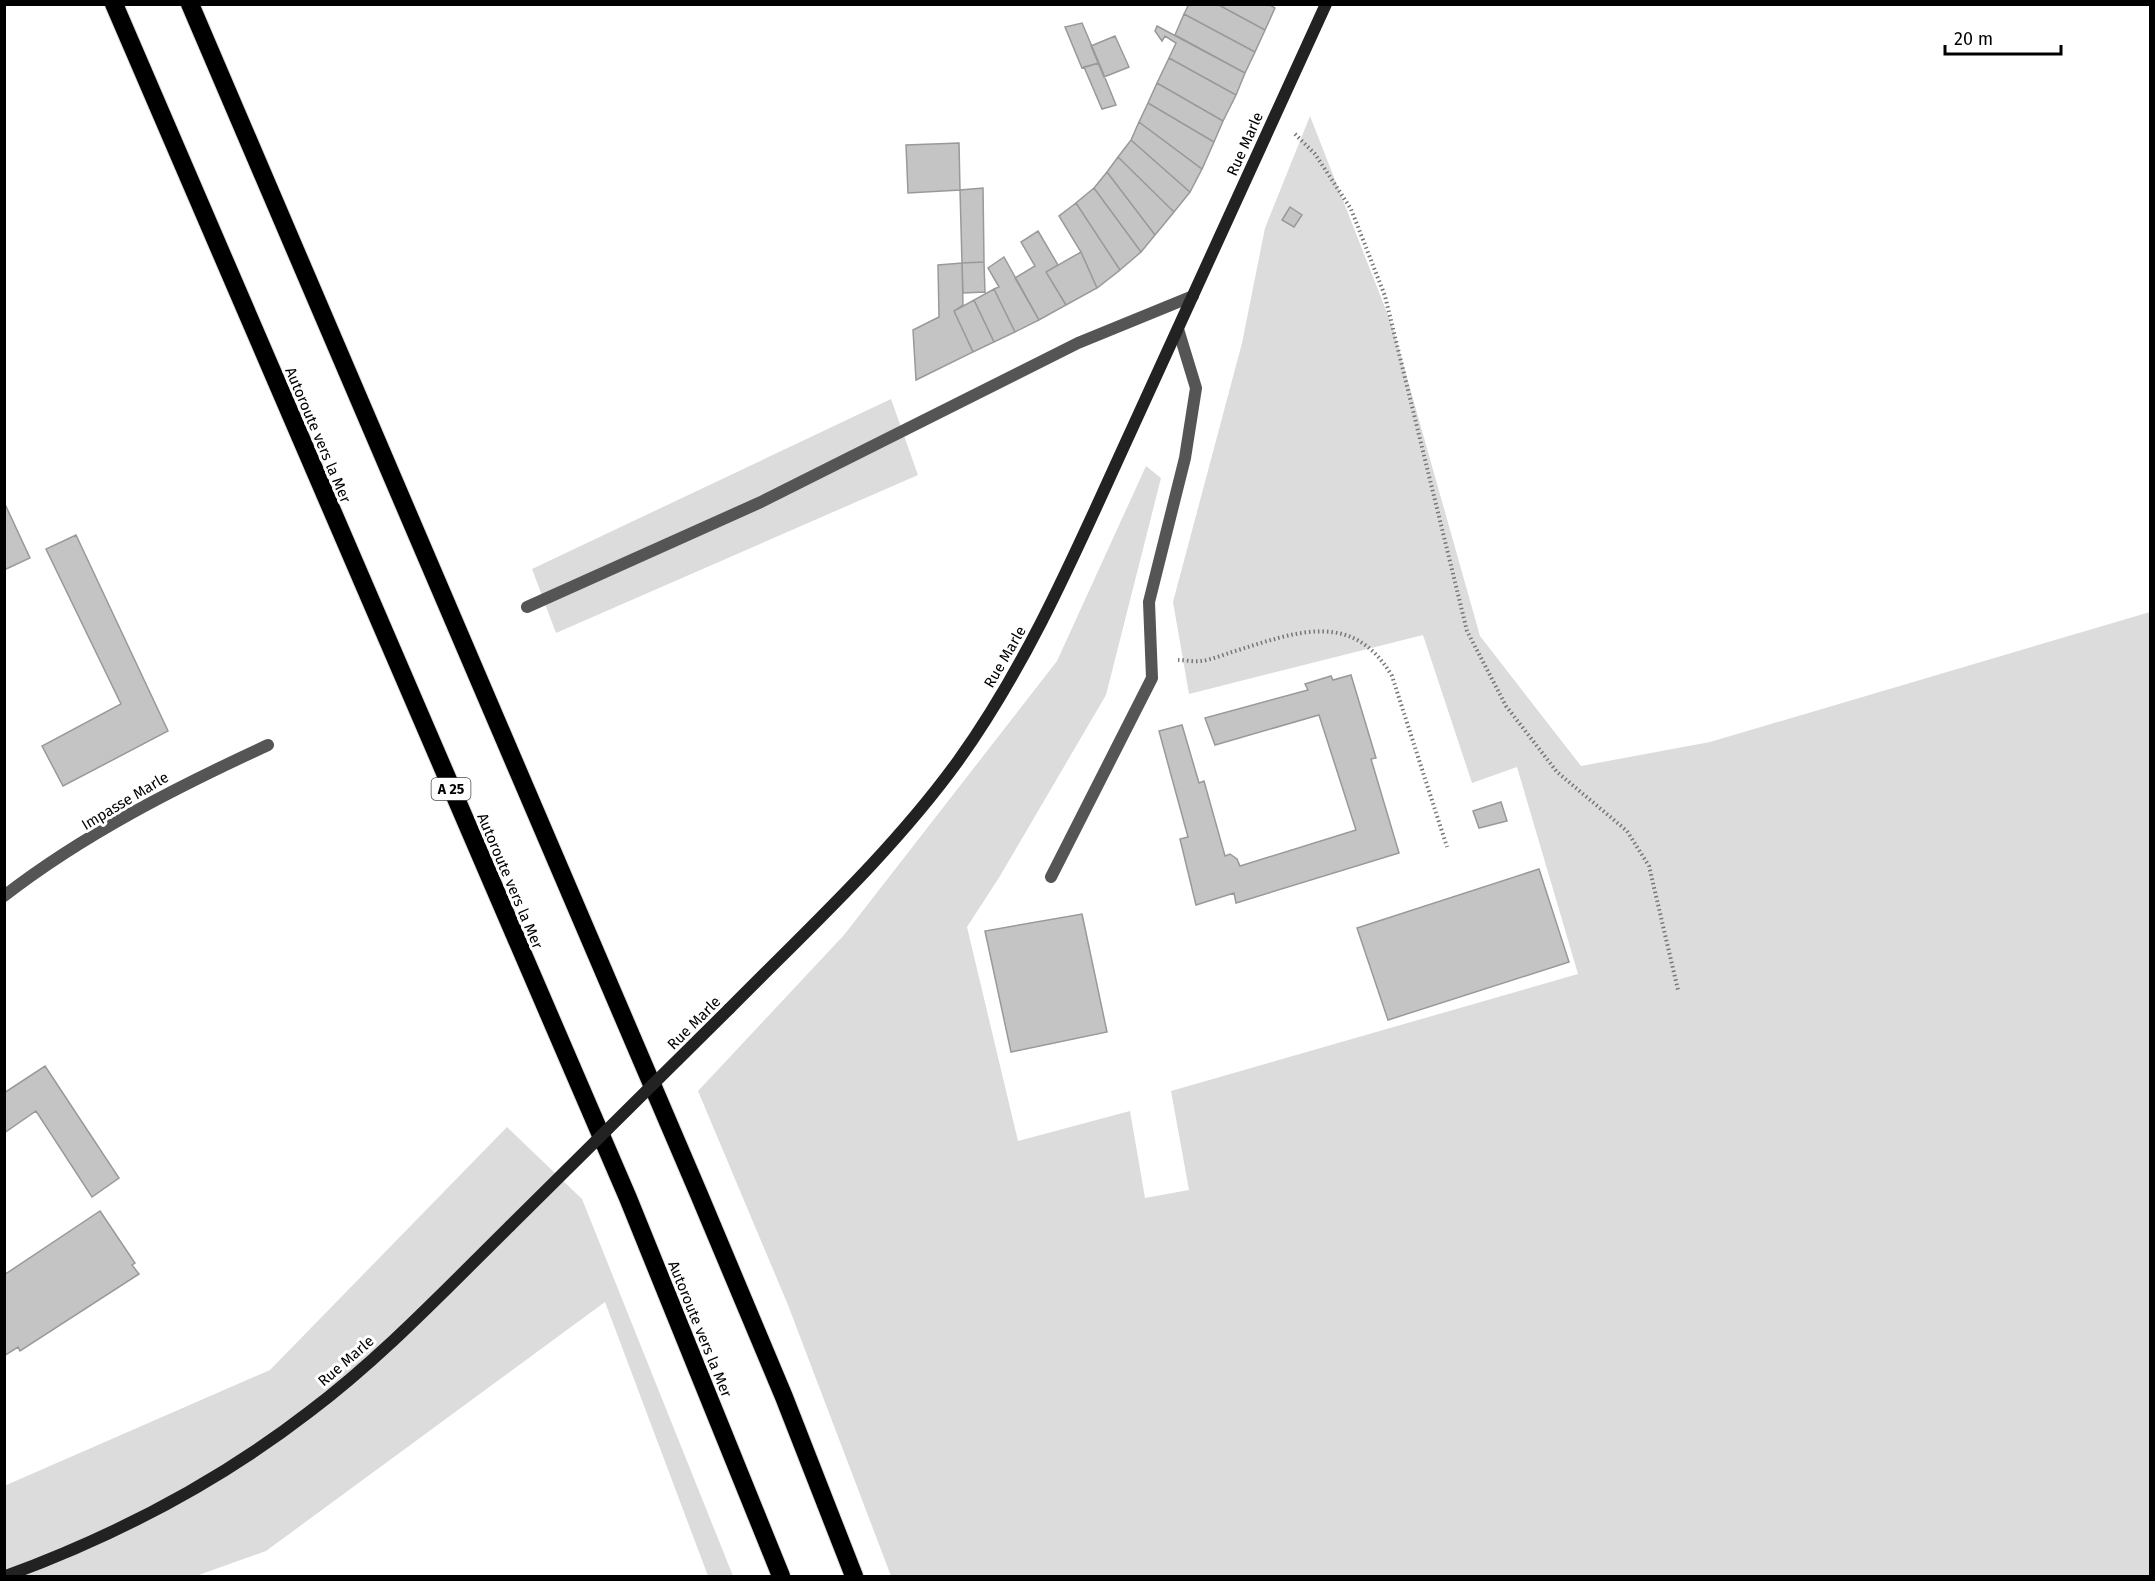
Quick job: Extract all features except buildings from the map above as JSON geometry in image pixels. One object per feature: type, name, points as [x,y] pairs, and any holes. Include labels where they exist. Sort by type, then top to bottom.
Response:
[{"type":"highway","name":"Autoroute vers la Mer","points":[[114,4],[628,1198],[781,1576]]},
{"type":"highway","points":[[190,4],[703,1203],[854,1576]]},
{"type":"main road","name":"Rue Marle","points":[[6,1576],[78,1549],[157,1510],[274,1438],[311,1411],[375,1356],[510,1226],[854,882],[924,805],[1011,681],[1045,617],[1326,4]]},
{"type":"street","points":[[527,607],[761,502],[1078,343],[1193,296]]},
{"type":"street","points":[[1051,877],[1152,678],[1149,602],[1185,458],[1196,388],[1178,329]]},
{"type":"street","name":"Impasse Marle","points":[[4,896],[115,823],[172,790],[268,745]]},
{"type":"path","points":[[1276,114],[1315,154],[1351,209],[1385,296],[1467,631],[1506,706],[1557,772],[1627,831],[1648,866],[1678,990]]},
{"type":"path","points":[[1151,655],[1201,661],[1294,633],[1331,631],[1360,640],[1380,657],[1392,676],[1447,847]]},
{"type":"shaded area","points":[[1310,116],[1393,328],[1480,636],[1581,766],[1710,742],[2150,612],[2150,1576],[891,1576],[788,1305],[698,1091],[844,935],[1057,661],[1146,466],[1161,478],[1106,695],[1000,876],[967,927],[1018,1141],[1130,1111],[1145,1198],[1189,1190],[1171,1091],[1578,974],[1517,767],[1472,783],[1423,635],[1189,694],[1173,602],[1242,343],[1265,228]]},
{"type":"shaded area","points":[[891,399],[918,475],[556,633],[532,569]]},
{"type":"shaded area","points":[[507,1127],[582,1199],[733,1576],[708,1576],[605,1302],[266,1551],[196,1576],[5,1576],[4,1486],[270,1370]]}]
